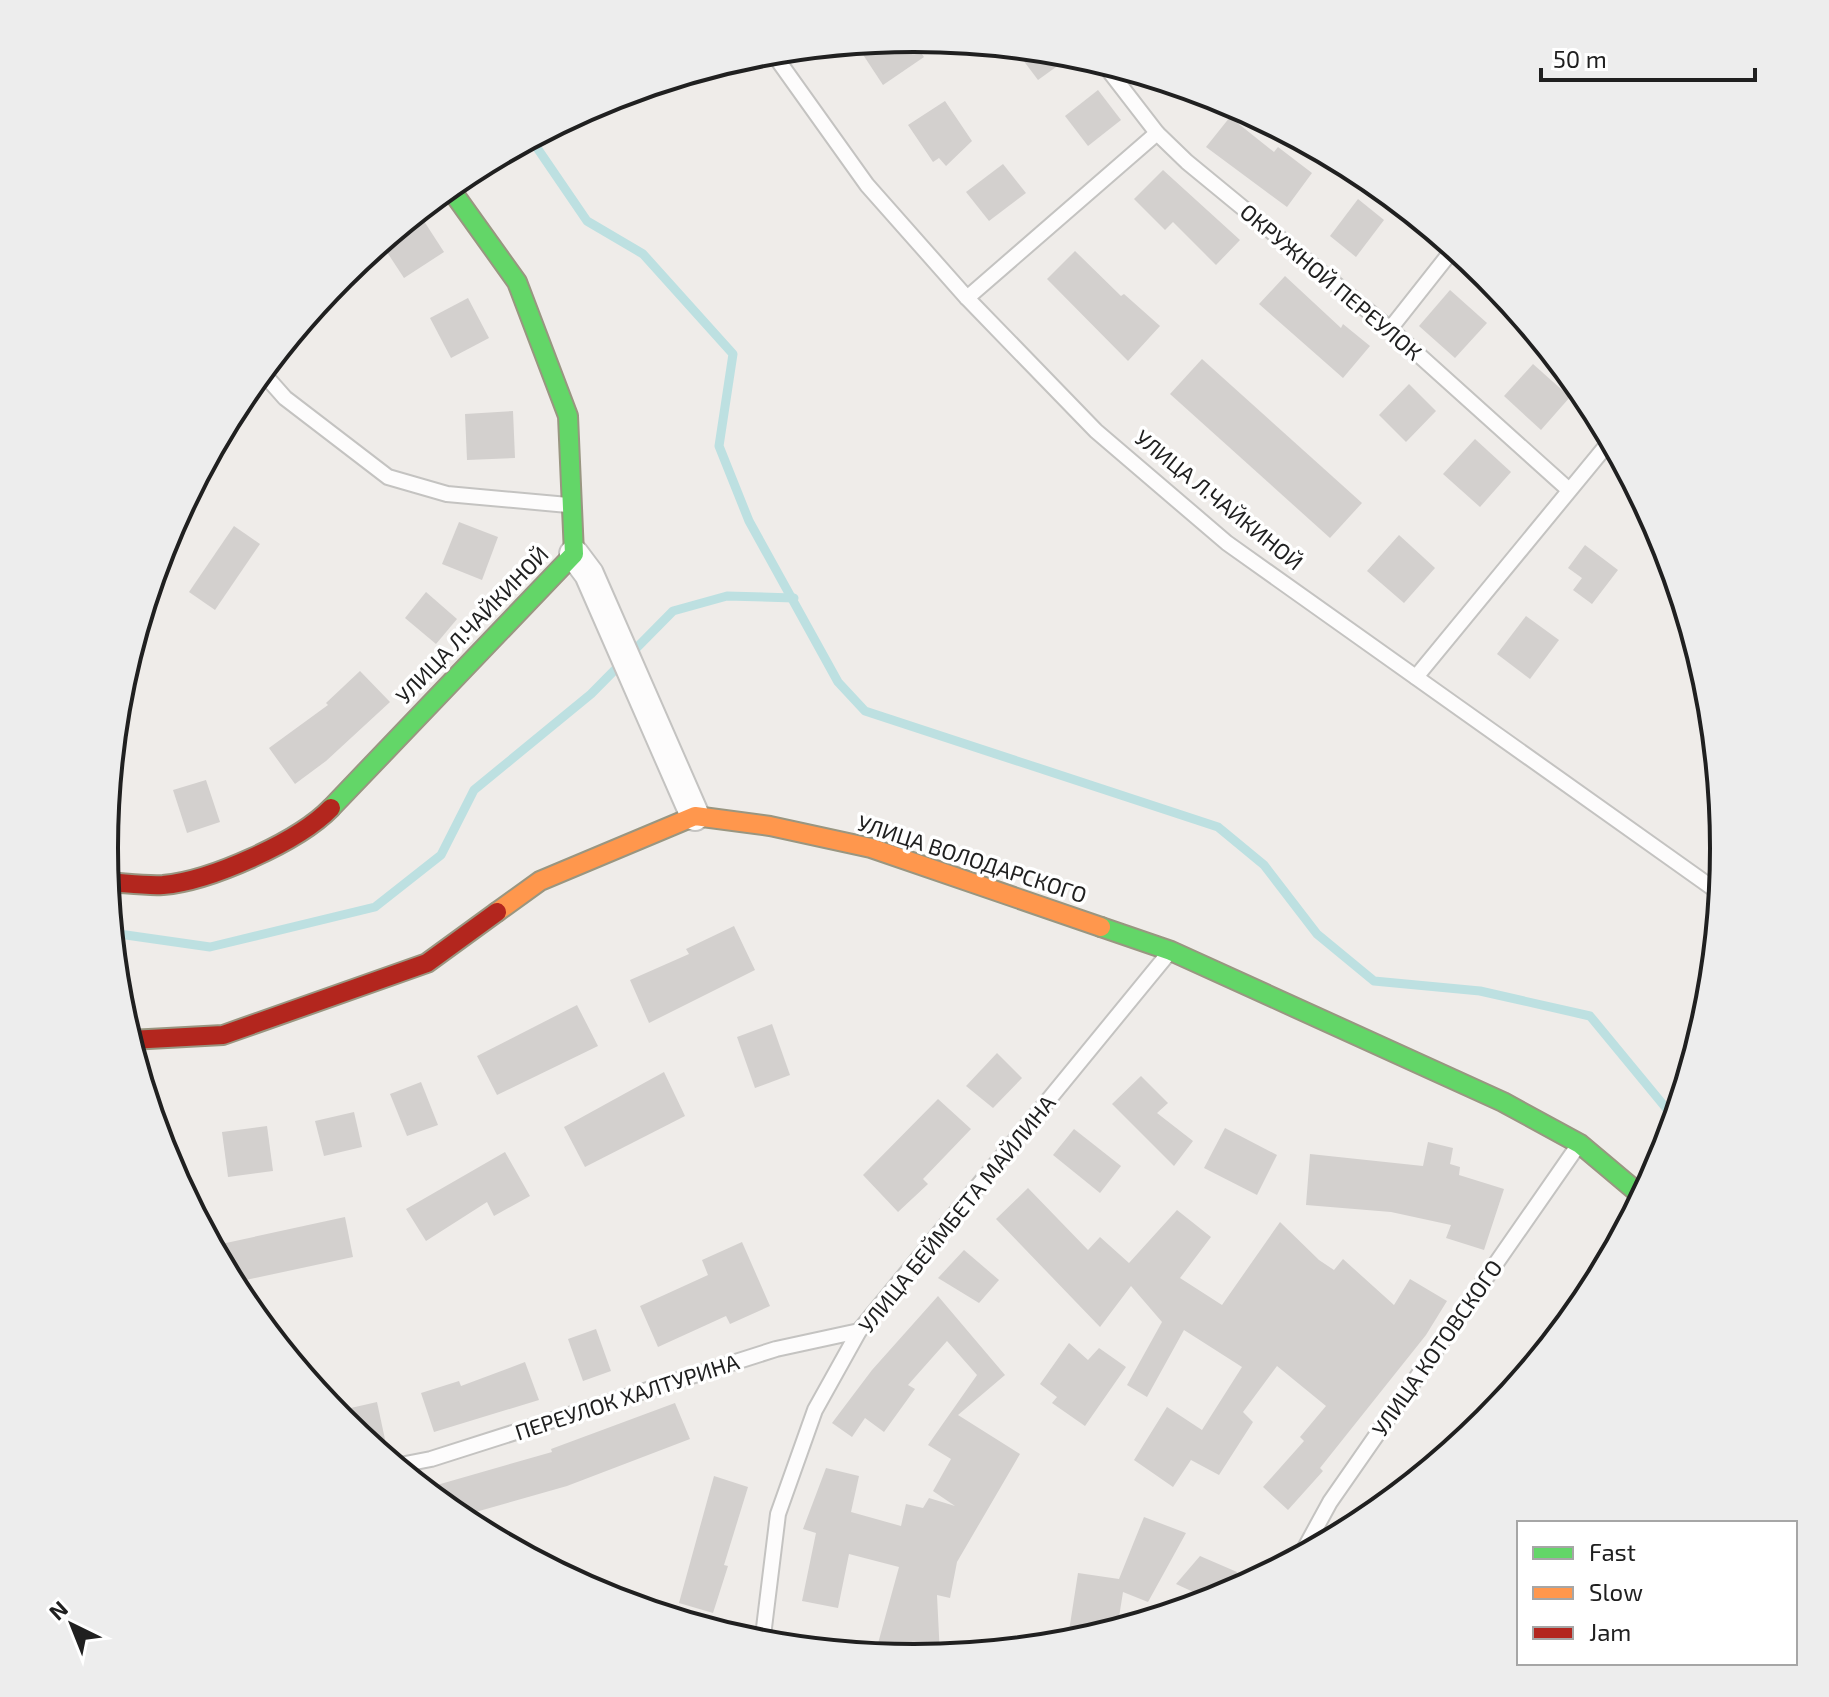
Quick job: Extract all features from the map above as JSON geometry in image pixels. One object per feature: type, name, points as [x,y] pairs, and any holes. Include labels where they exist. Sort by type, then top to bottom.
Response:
[{"type":"street","name":"УЛИЦА Л.ЧАЙКИНОЙ","points":[[119,883],[164,885],[246,862],[320,819],[574,554],[569,505],[568,416],[517,282],[456,197]]},
{"type":"street","points":[[141,1039],[223,1035],[427,963],[540,881],[695,816],[589,574],[574,554]]},
{"type":"street","name":"УЛИЦА ВОЛОДАРСКОГО","points":[[695,816],[770,826],[871,848],[1171,951],[1503,1102],[1580,1144],[1634,1189]]},
{"type":"lane","name":"УЛИЦА Л.ЧАЙКИНОЙ","points":[[780,64],[867,185],[967,298],[1096,431],[1227,543],[1710,886]]},
{"type":"lane","name":"ОКРУЖНОЙ ПЕРЕУЛОК","points":[[1114,77],[1157,133],[1187,162],[1390,329],[1569,490]]},
{"type":"lane","points":[[967,298],[1157,133]]},
{"type":"lane","points":[[1390,329],[1447,257]]},
{"type":"lane","points":[[270,381],[285,398],[388,477],[447,494],[569,505]]},
{"type":"lane","points":[[1416,677],[1603,449]]},
{"type":"lane","name":"УЛИЦА БЕЙМБЕТА МАЙЛИНА","points":[[764,1631],[778,1514],[815,1410],[859,1331],[1171,951]]},
{"type":"lane","name":"УЛИЦА КОТОВСКОГО","points":[[1309,1540],[1330,1502],[1580,1144]]},
{"type":"lane","name":"ПЕРЕУЛОК ХАЛТУРИНА","points":[[409,1463],[431,1459],[776,1349],[859,1331]]},
{"type":"building","points":[[921,52],[924,57],[883,85],[863,54]]},
{"type":"building","points":[[1023,60],[1058,65],[1038,80]]},
{"type":"building","points":[[1098,90],[1121,120],[1088,146],[1065,116]]},
{"type":"building","points":[[945,101],[972,141],[946,166],[939,158],[933,162],[908,125]]},
{"type":"building","points":[[1230,118],[1274,152],[1278,147],[1312,173],[1287,207],[1206,147]]},
{"type":"building","points":[[1003,164],[1026,193],[989,221],[966,192]]},
{"type":"building","points":[[1163,170],[1240,240],[1216,265],[1173,222],[1165,230],[1134,199]]},
{"type":"building","points":[[1358,199],[1384,220],[1356,257],[1330,236]]},
{"type":"building","points":[[424,222],[444,252],[404,278],[387,252]]},
{"type":"building","points":[[1075,251],[1121,296],[1124,294],[1160,326],[1128,361],[1047,279]]},
{"type":"building","points":[[1285,276],[1341,328],[1343,324],[1370,346],[1343,378],[1259,304]]},
{"type":"building","points":[[1450,290],[1487,323],[1455,358],[1419,326]]},
{"type":"building","points":[[468,298],[489,338],[451,358],[430,318]]},
{"type":"building","points":[[1202,359],[1362,503],[1330,538],[1170,394]]},
{"type":"building","points":[[1533,364],[1570,397],[1541,430],[1504,396]]},
{"type":"building","points":[[1409,384],[1436,411],[1406,442],[1379,415]]},
{"type":"building","points":[[513,411],[515,458],[467,460],[465,414]]},
{"type":"building","points":[[1475,439],[1511,472],[1480,507],[1443,474]]},
{"type":"building","points":[[459,522],[498,537],[482,580],[442,564]]},
{"type":"building","points":[[234,526],[260,544],[215,610],[189,592]]},
{"type":"building","points":[[1399,535],[1435,568],[1404,603],[1367,571]]},
{"type":"building","points":[[1585,545],[1618,570],[1592,604],[1573,590],[1582,578],[1568,568]]},
{"type":"building","points":[[426,592],[457,619],[436,644],[405,618]]},
{"type":"building","points":[[1526,616],[1559,640],[1530,679],[1497,654]]},
{"type":"building","points":[[360,671],[390,702],[326,761],[295,784],[269,748],[328,705],[326,703]]},
{"type":"building","points":[[206,780],[220,822],[187,833],[173,790]]},
{"type":"building","points":[[734,926],[755,970],[649,1023],[630,980],[689,954],[686,949]]},
{"type":"building","points":[[577,1005],[598,1046],[497,1095],[477,1056]]},
{"type":"building","points":[[772,1024],[790,1075],[755,1088],[737,1037]]},
{"type":"building","points":[[997,1053],[1022,1078],[993,1108],[966,1086]]},
{"type":"building","points":[[664,1072],[685,1116],[585,1167],[564,1127]]},
{"type":"building","points":[[1141,1076],[1168,1103],[1157,1113],[1193,1141],[1174,1166],[1112,1104]]},
{"type":"building","points":[[421,1082],[438,1125],[407,1136],[390,1094]]},
{"type":"building","points":[[938,1099],[971,1129],[923,1179],[928,1184],[898,1212],[863,1175]]},
{"type":"building","points":[[354,1112],[362,1147],[324,1156],[315,1121]]},
{"type":"building","points":[[267,1126],[273,1171],[228,1177],[222,1132]]},
{"type":"building","points":[[1225,1128],[1277,1155],[1257,1195],[1204,1168]]},
{"type":"building","points":[[1074,1129],[1121,1166],[1100,1193],[1053,1155]]},
{"type":"building","points":[[1428,1142],[1453,1148],[1450,1164],[1460,1167],[1459,1175],[1504,1189],[1484,1250],[1446,1238],[1451,1225],[1391,1212],[1306,1205],[1310,1154],[1423,1166]]},
{"type":"building","points":[[505,1152],[530,1196],[494,1216],[487,1202],[426,1241],[406,1209]]},
{"type":"building","points":[[1028,1188],[1088,1250],[1100,1237],[1129,1263],[1177,1210],[1211,1237],[1180,1278],[1222,1305],[1280,1222],[1319,1260],[1334,1270],[1343,1259],[1394,1305],[1410,1279],[1447,1301],[1426,1335],[1320,1468],[1323,1471],[1288,1510],[1263,1487],[1304,1441],[1300,1437],[1326,1406],[1277,1366],[1243,1412],[1253,1422],[1219,1475],[1191,1460],[1173,1487],[1134,1460],[1167,1407],[1202,1430],[1242,1367],[1184,1330],[1147,1397],[1127,1385],[1162,1322],[1131,1286],[1100,1327],[996,1219]]},
{"type":"building","points":[[345,1217],[353,1257],[245,1280],[223,1244]]},
{"type":"building","points":[[742,1242],[770,1306],[730,1324],[726,1316],[658,1347],[640,1306],[708,1275],[702,1260]]},
{"type":"building","points":[[964,1250],[999,1280],[979,1303],[938,1278]]},
{"type":"building","points":[[938,1296],[1005,1375],[958,1415],[1020,1454],[957,1562],[950,1598],[937,1595],[939,1644],[878,1644],[899,1567],[849,1554],[838,1608],[802,1601],[816,1533],[803,1529],[826,1468],[859,1476],[851,1512],[901,1526],[906,1504],[923,1508],[929,1498],[955,1506],[933,1491],[951,1459],[928,1445],[977,1375],[947,1341],[908,1385],[915,1389],[884,1432],[865,1418],[852,1437],[832,1423],[872,1370]]},
{"type":"building","points":[[596,1329],[611,1371],[583,1381],[568,1339]]},
{"type":"building","points":[[1069,1343],[1088,1360],[1099,1348],[1126,1367],[1085,1426],[1052,1403],[1057,1397],[1040,1384]]},
{"type":"building","points":[[525,1362],[539,1400],[434,1432],[421,1393],[459,1381],[461,1386]]},
{"type":"building","points":[[377,1402],[386,1444],[351,1412],[348,1409]]},
{"type":"building","points":[[675,1403],[690,1439],[567,1486],[474,1512],[437,1485],[552,1452],[551,1449]]},
{"type":"building","points":[[714,1476],[748,1487],[713,1613],[679,1603]]},
{"type":"building","points":[[1144,1517],[1186,1533],[1148,1602],[1123,1592],[1119,1619],[1069,1630],[1078,1573],[1119,1579]]},
{"type":"building","points":[[1200,1556],[1237,1572],[1235,1577],[1196,1593],[1176,1584]]},
{"type":"waterway","points":[[537,148],[587,221],[643,254],[733,354],[719,446],[749,521],[838,682],[865,711],[1218,827],[1264,865],[1317,934],[1374,981],[1480,991],[1590,1016],[1667,1110]]},
{"type":"waterway","points":[[123,935],[210,947],[375,907],[441,855],[474,790],[591,694],[673,611],[727,596],[794,598]]},
{"type":"traffic: fast","points":[[331,808],[574,554],[568,416],[517,282],[456,197]]},
{"type":"traffic: fast","points":[[1101,927],[1171,951],[1503,1102],[1580,1144],[1634,1189]]},
{"type":"traffic: slow","points":[[497,912],[540,881],[695,816],[770,826],[871,848],[1101,927]]},
{"type":"traffic: jam","points":[[119,883],[163,885],[228,868],[297,834],[331,808]]},
{"type":"traffic: jam","points":[[141,1039],[223,1035],[427,963],[497,912]]}]
